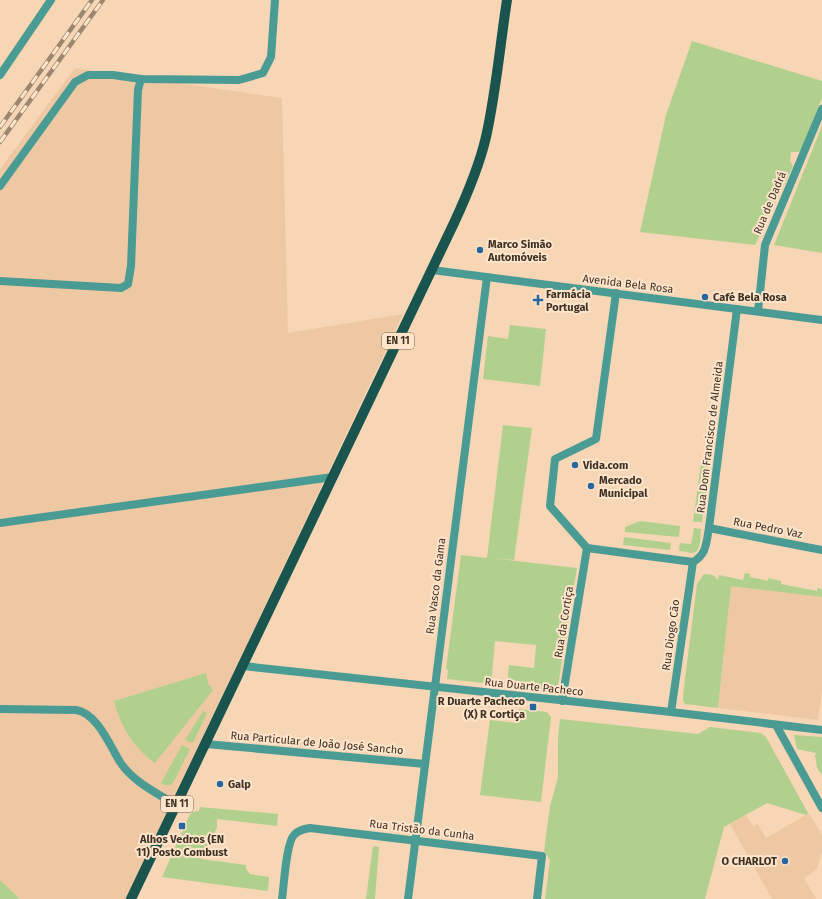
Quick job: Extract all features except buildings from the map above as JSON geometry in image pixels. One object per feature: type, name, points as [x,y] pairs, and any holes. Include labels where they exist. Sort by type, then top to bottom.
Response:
[{"type":"main road","name":"EN 11","points":[[131,899],[467,195],[478,166],[486,137],[494,94],[507,0]]},
{"type":"street","points":[[0,75],[51,0]]},
{"type":"street","points":[[0,186],[75,82],[88,75],[113,75],[141,79],[239,80],[263,73],[271,57],[275,0]]},
{"type":"street","points":[[0,281],[121,288],[128,284],[131,266],[138,90],[141,79]]},
{"type":"street","name":"Rua de Dadrá","points":[[758,311],[765,245],[822,109]]},
{"type":"street","name":"Avenida Bela Rosa","points":[[432,270],[822,320]]},
{"type":"street","name":"Rua Vasco da Gama","points":[[408,899],[487,277]]},
{"type":"street","points":[[616,293],[596,439],[555,459],[550,506],[588,548],[693,562]]},
{"type":"street","name":"Rua Dom Francisco de Almeida","points":[[693,562],[700,558],[704,551],[709,528],[737,309]]},
{"type":"street","points":[[0,523],[333,477]]},
{"type":"street","name":"Rua Pedro Vaz","points":[[709,528],[822,550]]},
{"type":"street","name":"Rua da Cortiça","points":[[562,700],[588,548]]},
{"type":"street","name":"Rua Diogo Cão","points":[[671,712],[693,562]]},
{"type":"street","name":"Rua Duarte Pacheco","points":[[243,666],[435,688],[671,712],[822,730]]},
{"type":"street","points":[[0,709],[83,711],[97,724],[126,770],[148,787],[176,805]]},
{"type":"street","points":[[776,725],[822,808]]},
{"type":"street","name":"Rua Particular de João José Sancho","points":[[206,744],[425,764]]},
{"type":"street","name":"Rua Tristão da Cunha","points":[[282,899],[289,846],[293,836],[300,830],[310,828],[542,856],[537,899]]},
{"type":"shaded area","points":[[75,68],[282,98],[288,333],[403,314],[126,899],[20,899],[0,880],[0,169]]},
{"type":"shaded area","points":[[731,585],[822,597],[822,692],[818,720],[718,708]]},
{"type":"shaded area","name":"O CHARLOT","points":[[809,813],[822,835],[822,852],[816,870],[804,878],[816,899],[772,899],[730,824],[746,815],[753,826],[758,824],[766,838]]},
{"type":"green space","points":[[692,41],[822,81],[822,98],[800,152],[791,152],[790,161],[793,166],[755,245],[640,232],[666,115]]},
{"type":"green space","points":[[822,126],[822,253],[774,245]]},
{"type":"green space","points":[[510,325],[546,329],[540,386],[483,379],[488,336],[508,339]]},
{"type":"green space","points":[[503,425],[532,428],[514,560],[490,558],[577,568],[557,692],[507,686],[509,665],[534,668],[536,645],[495,641],[491,684],[447,679],[448,670],[446,669],[461,555],[487,558]]},
{"type":"green space","points":[[701,464],[707,465],[709,468],[702,522],[693,522]]},
{"type":"green space","points":[[640,521],[680,526],[679,537],[625,532],[625,527]]},
{"type":"green space","points":[[694,528],[701,529],[698,549],[693,553],[679,551],[680,543],[691,544]]},
{"type":"green space","points":[[624,537],[671,543],[670,550],[623,545]]},
{"type":"green space","points":[[745,573],[750,574],[750,577],[768,581],[768,578],[781,581],[781,584],[817,591],[817,588],[822,589],[822,597],[731,586],[718,708],[685,704],[683,701],[683,695],[697,584],[704,574],[713,575],[718,580],[719,575],[743,580]]},
{"type":"green space","points":[[206,673],[208,683],[213,690],[155,763],[140,750],[129,736],[120,719],[114,701]]},
{"type":"green space","points":[[519,709],[547,712],[551,717],[541,802],[480,795],[490,720],[517,723]]},
{"type":"green space","points":[[203,711],[207,713],[193,743],[185,740]]},
{"type":"green space","points":[[560,719],[698,734],[710,727],[761,733],[766,737],[808,813],[806,815],[767,803],[724,827],[705,899],[545,899],[550,860],[544,851],[550,806],[558,777],[558,738]]},
{"type":"green space","points":[[794,735],[822,737],[822,775],[817,768],[816,753],[797,749]]},
{"type":"green space","points":[[182,745],[190,749],[173,783],[170,785],[162,784],[161,783]]},
{"type":"green space","points":[[200,807],[278,814],[277,826],[217,819],[217,828],[201,859],[246,865],[246,869],[250,874],[269,877],[268,891],[162,877],[190,814],[192,812],[199,811]]},
{"type":"green space","points":[[373,846],[379,847],[375,899],[366,899]]},
{"type":"green space","points":[[0,880],[20,899],[0,899]]},
{"type":"railway","points":[[0,127],[92,0]]},
{"type":"railway","points":[[0,142],[103,0]]},
{"type":"place","name":"Marco Simão Automóveis","points":[[480,250]]},
{"type":"place","name":"Café Bela Rosa","points":[[705,297]]},
{"type":"place","name":"Farmácia Portugal","points":[[538,300]]},
{"type":"place","name":"Vida.com","points":[[575,465]]},
{"type":"place","name":"Mercado Municipal","points":[[591,486]]},
{"type":"place","name":"R Duarte Pacheco (X) R Cortiça","points":[[533,707]]},
{"type":"place","name":"Galp","points":[[220,784]]},
{"type":"place","name":"Alhos Vedros (EN 11) Posto Combust","points":[[182,826]]},
{"type":"place","name":"O CHARLOT","points":[[785,861]]}]
